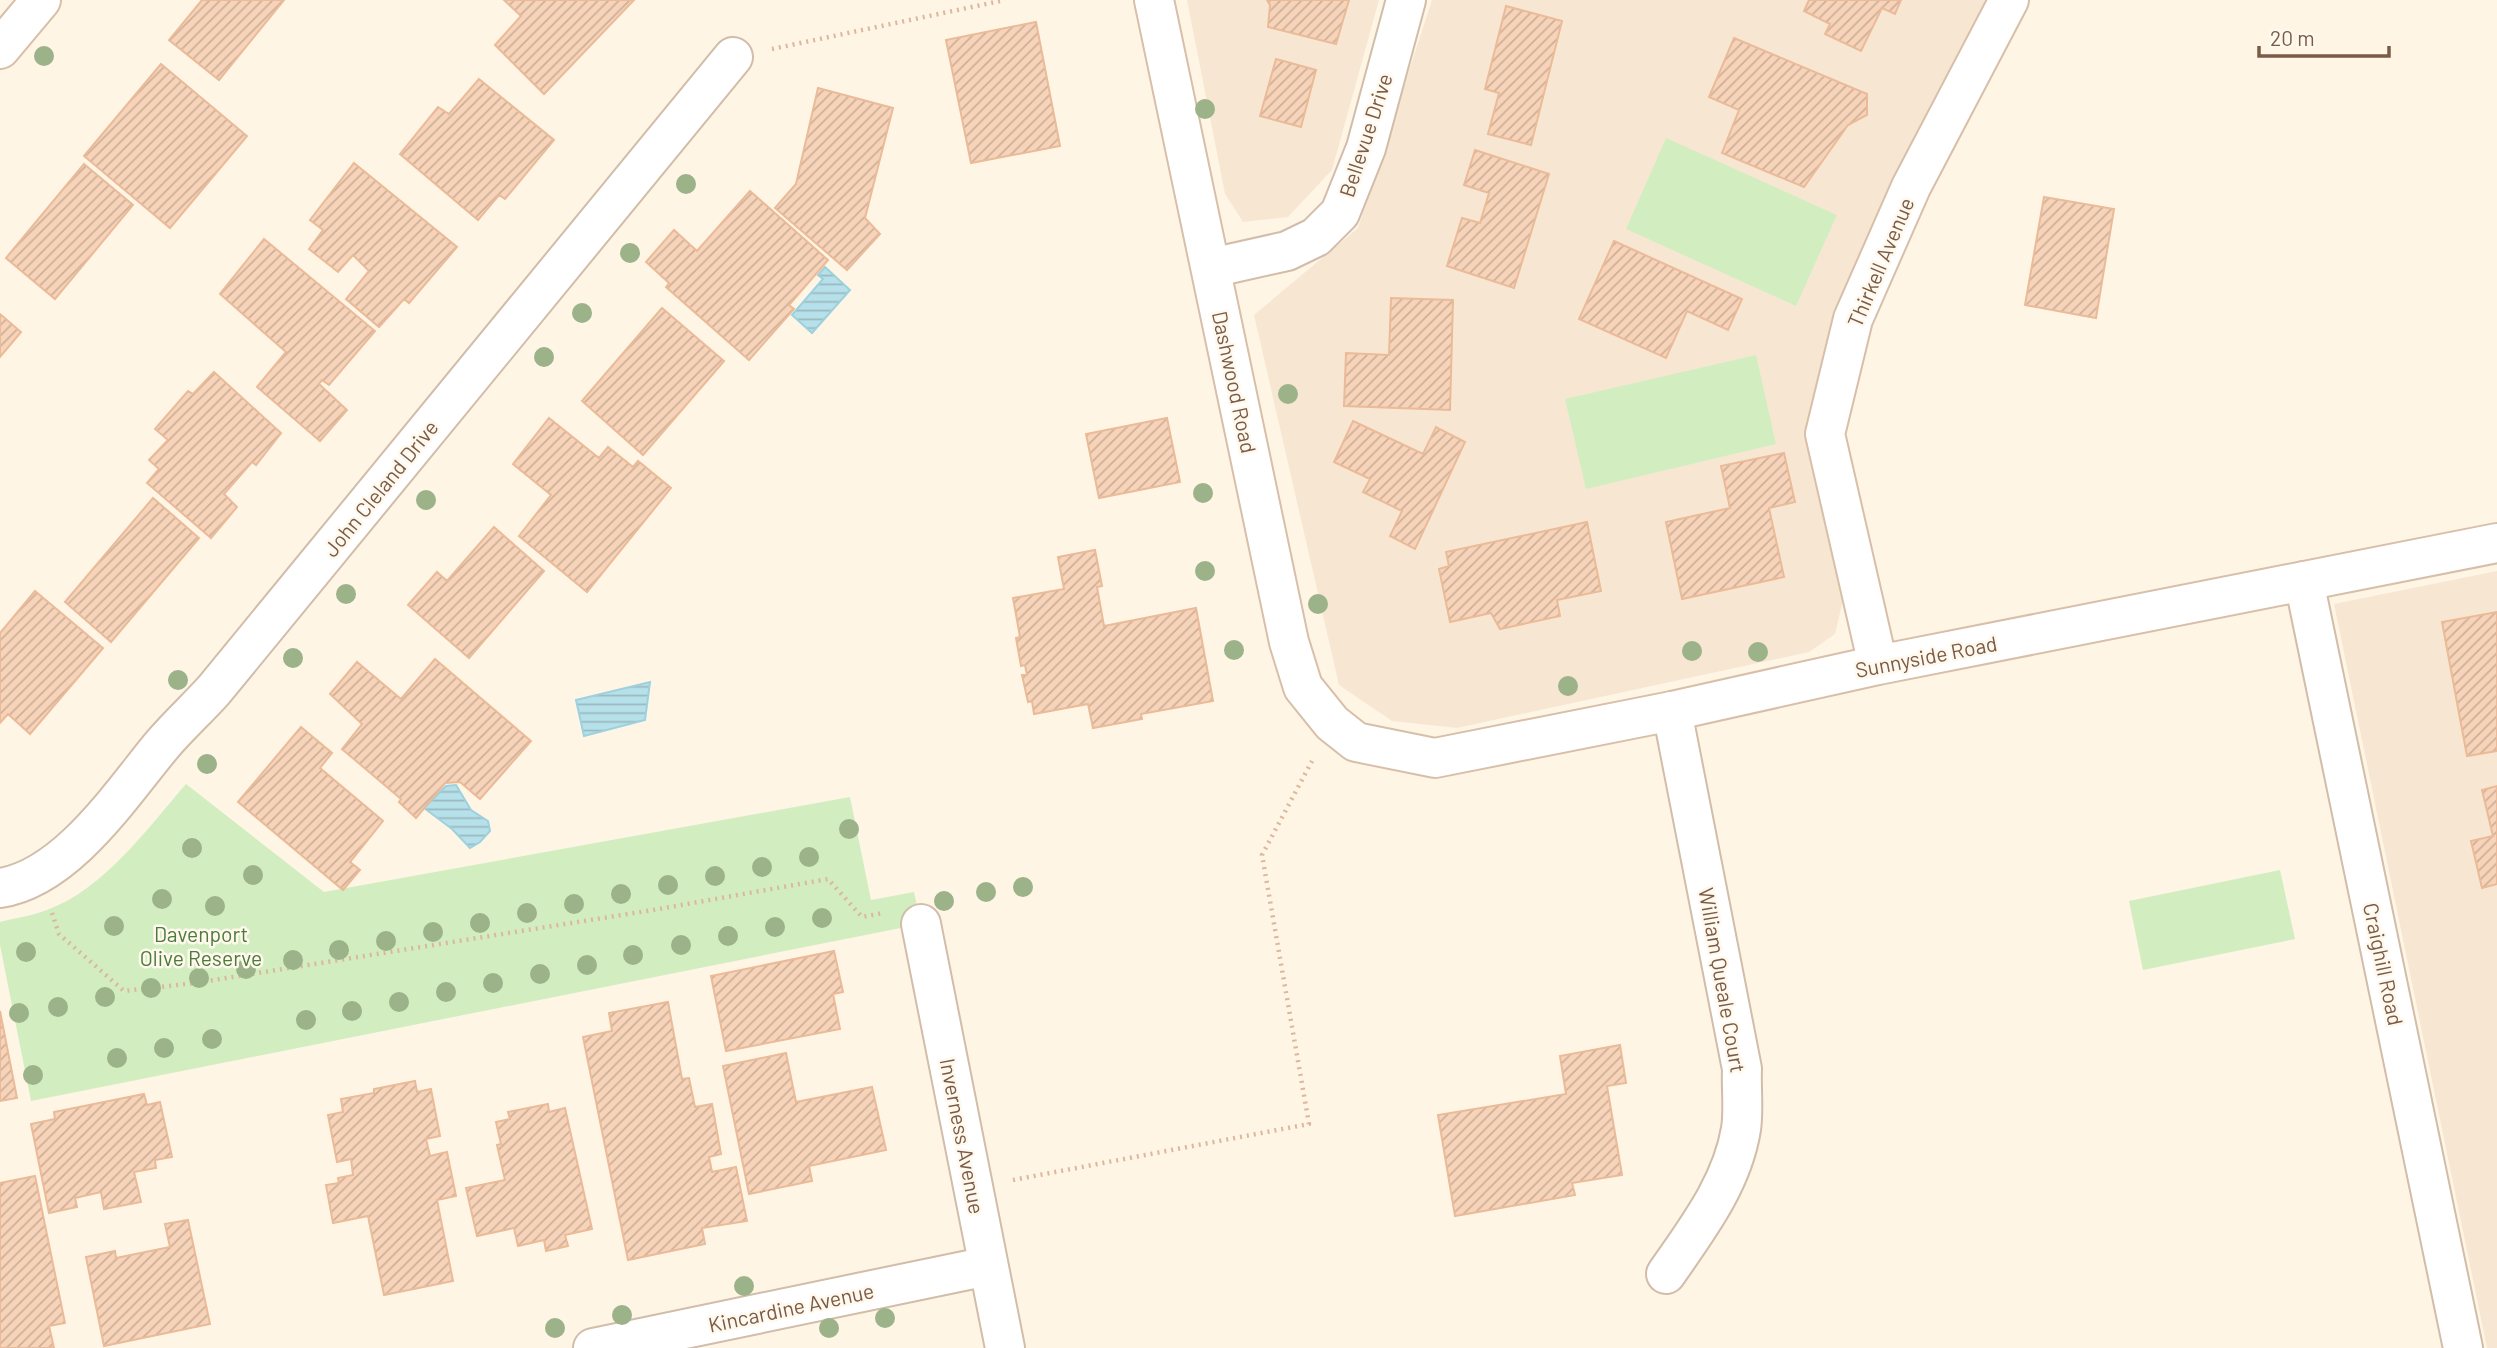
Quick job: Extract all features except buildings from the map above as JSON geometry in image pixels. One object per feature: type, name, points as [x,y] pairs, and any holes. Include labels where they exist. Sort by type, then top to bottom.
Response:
[{"type":"street","points":[[0,49],[41,0]]},
{"type":"street","name":"Dashwood Road","points":[[1154,0],[1289,642],[1303,687],[1344,732]]},
{"type":"street","name":"Bellevue Drive","points":[[1211,268],[1287,251],[1316,237],[1340,212],[1366,148],[1406,0]]},
{"type":"street","name":"Thirkell Avenue","points":[[1878,665],[1825,434],[1853,319],[1911,187],[2009,0]]},
{"type":"street","name":"John Cleland Drive","points":[[0,888],[38,874],[70,852],[110,811],[164,744],[214,690],[733,57]]},
{"type":"street","name":"Sunnyside Road","points":[[1344,732],[1435,758],[1672,711],[1878,665],[2497,543]]},
{"type":"street","name":"Craighill Road","points":[[2304,581],[2463,1348]]},
{"type":"street","name":"William Queale Court","points":[[1666,1274],[1715,1204],[1735,1154],[1741,1128],[1742,1069],[1672,711]]},
{"type":"street","name":"Inverness Avenue","points":[[921,924],[1005,1348]]},
{"type":"street","name":"Kincardine Avenue","points":[[593,1348],[988,1266]]},
{"type":"path","points":[[733,57],[1005,0]]},
{"type":"path","points":[[1050,1172],[1309,1124],[1262,855],[1344,732]]},
{"type":"path","points":[[38,874],[59,934],[124,991],[195,983],[626,915],[828,878],[862,917],[910,908],[921,924]]},
{"type":"shaded area","points":[[1187,0],[1379,0],[1332,170],[1288,217],[1243,222],[1225,194]]},
{"type":"shaded area","points":[[1432,0],[1992,0],[1826,366],[1845,592],[1835,634],[1809,652],[1457,728],[1392,721],[1339,685],[1254,315],[1358,228]]},
{"type":"shaded area","points":[[2497,571],[2497,1348],[2487,1348],[2334,604]]},
{"type":"green space","points":[[1666,138],[1837,215],[1796,306],[1626,229]]},
{"type":"green space","points":[[1756,355],[1776,444],[1586,489],[1565,399]]},
{"type":"green space","name":"Davenport Olive Reserve","points":[[186,784],[324,892],[850,797],[871,900],[914,892],[921,924],[31,1101],[0,945],[0,922],[47,910],[87,888],[123,856]]},
{"type":"green space","points":[[2280,870],[2295,939],[2143,970],[2129,901]]},
{"type":"water","points":[[825,267],[850,290],[812,333],[792,315],[823,279],[818,275]]},
{"type":"water","points":[[650,682],[645,720],[584,736],[576,700]]},
{"type":"water","points":[[456,785],[471,810],[488,821],[490,831],[470,848],[452,829],[424,808],[446,786]]}]
